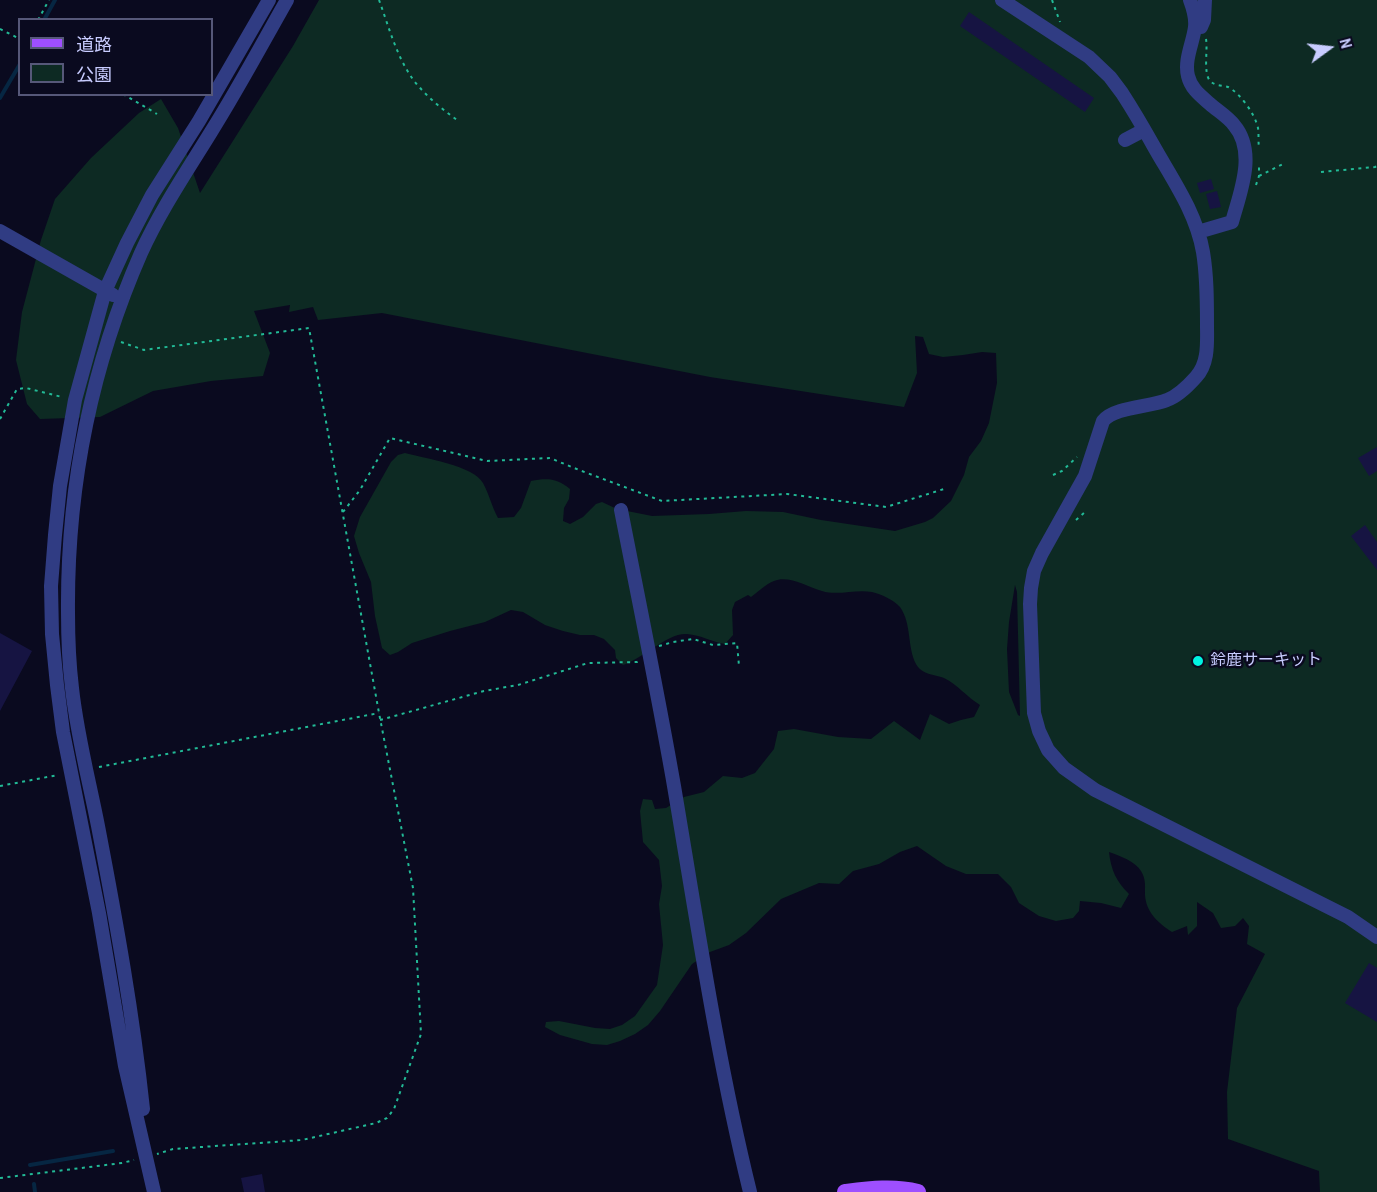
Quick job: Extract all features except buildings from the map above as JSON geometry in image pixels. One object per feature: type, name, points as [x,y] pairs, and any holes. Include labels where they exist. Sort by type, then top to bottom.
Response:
[{"type":"main road","points":[[845,1192],[885,1188],[918,1192]]},
{"type":"street","points":[[154,1192],[125,1065],[99,913],[70,773],[52,634],[51,586],[55,535],[60,486],[75,400],[105,291],[152,195],[199,121],[269,0]]},
{"type":"street","points":[[147,1157],[138,1063],[113,904],[71,687],[68,637],[70,540],[74,491],[91,403],[123,300],[142,252],[168,203],[287,0]]},
{"type":"street","points":[[1002,0],[1080,50],[1098,64],[1122,93],[1189,209],[1203,251],[1207,289],[1206,354],[1201,370],[1177,395],[1169,399],[1106,417],[1085,476],[1034,571],[1030,588],[1030,604],[1036,723],[1048,750],[1064,768],[1078,779],[1105,795],[1348,917],[1377,937]]},
{"type":"street","points":[[1184,0],[1190,20],[1195,27]]},
{"type":"street","points":[[1190,0],[1195,27],[1187,74],[1194,90],[1235,126],[1242,141],[1245,157],[1242,189],[1232,222],[1198,232]]},
{"type":"street","points":[[1195,27],[1201,27],[1204,20],[1205,0]]},
{"type":"street","points":[[1125,140],[1144,130]]},
{"type":"street","points":[[0,231],[123,300]]},
{"type":"street","points":[[621,510],[664,725],[719,1048],[738,1145],[750,1192]]},
{"type":"path","points":[[39,18],[49,0]]},
{"type":"path","points":[[379,0],[403,62],[415,81],[436,104],[457,120]]},
{"type":"path","points":[[0,28],[18,38]]},
{"type":"path","points":[[126,96],[157,114]]},
{"type":"path","points":[[1259,176],[1285,163]]},
{"type":"path","points":[[1321,171],[1377,166]]},
{"type":"path","points":[[0,1178],[122,1163],[173,1149],[302,1140],[382,1121],[387,1119],[393,1109],[421,1034],[413,888],[380,720],[309,327],[144,350],[110,339]]},
{"type":"path","points":[[0,419],[17,389],[26,388],[75,400]]},
{"type":"path","points":[[342,512],[360,490],[390,438],[487,462],[550,458],[662,501],[788,494],[886,507],[944,489]]},
{"type":"path","points":[[1053,476],[1080,455]]},
{"type":"path","points":[[380,720],[484,691],[518,685],[588,663],[637,662],[648,649],[673,642],[693,639],[713,645],[737,643],[739,666]]},
{"type":"path","points":[[87,769],[379,713]]},
{"type":"path","points":[[0,786],[70,773]]},
{"type":"green space","name":"鈴鹿サーキット","points":[[319,0],[1377,0],[1377,1192],[1320,1192],[1319,1171],[1228,1139],[1227,1092],[1237,1008],[1265,954],[1247,944],[1249,926],[1243,918],[1235,926],[1221,928],[1213,913],[1197,902],[1197,926],[1188,935],[1187,926],[1172,932],[1150,912],[1146,901],[1144,877],[1138,867],[1127,859],[1109,852],[1115,875],[1129,894],[1121,908],[1080,901],[1079,911],[1073,918],[1056,921],[1039,916],[1019,903],[1011,887],[998,874],[966,874],[946,866],[917,846],[900,852],[879,864],[853,871],[839,884],[819,883],[781,899],[746,933],[729,945],[710,952],[692,964],[660,1011],[648,1025],[635,1034],[607,1045],[592,1044],[560,1035],[545,1027],[546,1022],[559,1021],[610,1029],[622,1025],[635,1016],[657,985],[663,945],[659,904],[662,886],[659,860],[643,842],[640,811],[643,799],[652,800],[655,809],[666,808],[684,797],[704,792],[723,776],[742,778],[755,773],[774,749],[778,731],[794,729],[838,737],[871,739],[894,721],[920,740],[930,714],[949,724],[974,717],[980,705],[949,681],[919,668],[911,650],[904,614],[900,607],[891,600],[872,592],[828,592],[786,579],[774,581],[751,597],[748,595],[735,602],[732,610],[733,635],[725,644],[687,634],[680,635],[664,641],[623,665],[616,658],[615,650],[604,639],[594,635],[563,631],[545,625],[523,612],[511,610],[485,622],[412,643],[390,655],[382,648],[371,582],[354,536],[360,517],[391,462],[398,455],[405,453],[470,472],[483,483],[498,518],[514,517],[521,508],[531,481],[547,479],[561,483],[570,489],[569,499],[564,508],[563,521],[570,524],[602,502],[617,509],[652,516],[746,511],[783,512],[895,531],[933,518],[951,501],[964,475],[969,457],[981,441],[989,423],[997,383],[996,353],[982,352],[943,357],[929,354],[923,337],[915,336],[917,373],[904,407],[710,377],[382,313],[318,320],[313,307],[289,312],[290,305],[254,311],[270,353],[263,376],[211,381],[153,391],[100,417],[40,419],[27,404],[16,360],[22,312],[41,240],[55,199],[91,158],[139,113],[161,99],[178,128],[200,193],[293,46]],"holes":[[[1015,585],[1020,716],[1009,692],[1007,649]]]},
{"type":"waterway","points":[[45,18],[55,0]]},
{"type":"waterway","points":[[0,98],[18,67]]},
{"type":"waterway","points":[[30,1165],[113,1151]]},
{"type":"waterway","points":[[34,1184],[35,1192]]},
{"type":"place","name":"鈴鹿サーキット","points":[[1198,661]]}]
